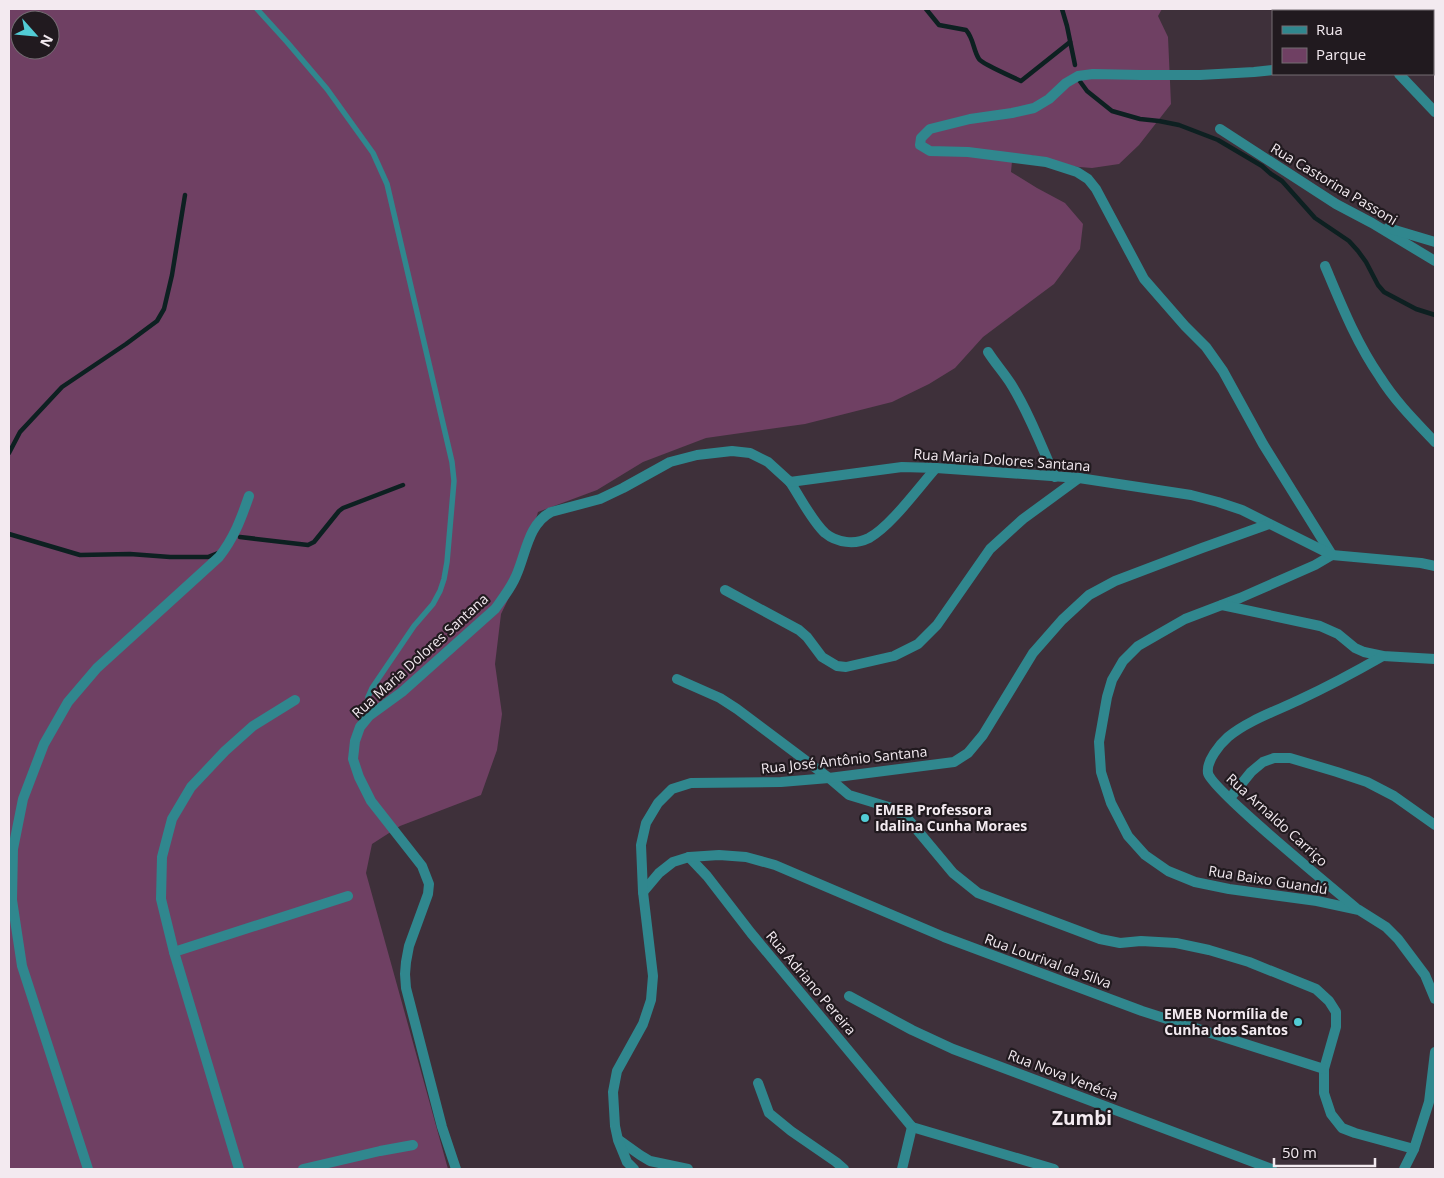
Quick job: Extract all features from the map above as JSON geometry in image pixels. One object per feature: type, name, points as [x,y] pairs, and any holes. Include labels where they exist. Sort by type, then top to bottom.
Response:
[{"type":"street","points":[[1272,70],[1200,75],[1140,76],[1093,74],[1078,76],[1066,83],[1049,99],[1034,108],[970,119],[930,129],[921,138],[920,145],[930,151],[968,152],[1046,162],[1077,172],[1088,179],[1096,189],[1144,279],[1206,347],[1223,370],[1263,444],[1332,556]]},
{"type":"street","points":[[1400,75],[1435,112]]},
{"type":"street","name":"Rua Castorina Passoni","points":[[1220,129],[1336,204],[1435,261]]},
{"type":"street","points":[[1372,223],[1435,242]]},
{"type":"street","points":[[1325,266],[1359,344],[1380,378],[1404,410],[1435,442]]},
{"type":"street","points":[[988,352],[1010,382],[1022,403],[1054,477]]},
{"type":"street","name":"Rua Maria Dolores Santana","points":[[456,1169],[442,1127],[406,988],[405,974],[409,946],[428,894],[429,884],[422,866],[371,801],[359,777],[353,759],[355,741],[360,727],[370,716],[402,692],[495,609],[516,578],[532,531],[544,516],[551,512],[600,499],[670,462],[697,455],[732,451],[750,453],[768,462],[790,482],[902,467],[936,468],[1079,478],[1191,494],[1242,510],[1332,556],[1421,563],[1435,566]]},
{"type":"street","points":[[790,482],[826,533],[834,539],[844,542],[856,542],[868,538],[892,519],[936,468]]},
{"type":"street","points":[[725,590],[800,630],[822,657],[837,666],[846,667],[894,656],[918,644],[937,625],[990,549],[1006,533],[1079,478]]},
{"type":"street","points":[[88,1169],[22,966],[12,900],[12,849],[23,799],[44,744],[68,702],[97,668],[219,557],[237,530],[250,496]]},
{"type":"street","name":"Rua José Antônio Santana","points":[[634,1169],[627,1162],[618,1140],[615,1126],[613,1092],[617,1071],[643,1024],[651,1000],[653,976],[643,892],[641,845],[646,823],[658,803],[672,789],[691,783],[781,782],[829,778],[954,762],[968,753],[984,735],[1033,653],[1062,620],[1090,596],[1115,582],[1268,524]]},
{"type":"street","name":"Rua Baixo Guandú","points":[[1332,556],[1240,598],[1184,619],[1138,646],[1123,661],[1112,680],[1107,697],[1099,742],[1101,772],[1111,803],[1128,836],[1145,855],[1168,871],[1195,882],[1229,889],[1317,901],[1359,910],[1386,927],[1398,939],[1425,975],[1435,999]]},
{"type":"street","points":[[1221,605],[1320,626],[1338,634],[1360,651],[1383,656],[1435,659]]},
{"type":"street","name":"Rua Arnaldo Carriço","points":[[1359,910],[1271,836],[1211,779],[1208,772],[1215,753],[1227,738],[1243,726],[1302,699],[1383,656]]},
{"type":"street","points":[[676,679],[720,698],[737,709],[849,795],[884,805],[901,813],[953,873],[978,893],[1100,939],[1120,943],[1141,941],[1176,943],[1209,950],[1249,962],[1316,989],[1330,1001],[1336,1012],[1336,1027],[1324,1069],[1324,1092],[1331,1114],[1342,1128],[1355,1134],[1414,1149]]},
{"type":"street","points":[[239,1169],[174,952],[161,899],[162,857],[172,819],[191,787],[225,751],[253,726],[295,700]]},
{"type":"street","points":[[1230,798],[1251,772],[1263,762],[1274,758],[1290,758],[1367,782],[1394,796],[1435,825]]},
{"type":"street","name":"Rua Lourival da Silva","points":[[643,892],[659,873],[673,862],[689,857],[719,855],[746,857],[775,865],[944,937],[1142,1011],[1324,1069]]},
{"type":"street","name":"Rua Adriano Pereira","points":[[689,857],[707,876],[750,933],[912,1127]]},
{"type":"street","points":[[174,952],[348,896]]},
{"type":"street","name":"Rua Nova Venécia","points":[[849,996],[912,1030],[953,1049],[1272,1169]]},
{"type":"street","points":[[1404,1169],[1414,1149],[1429,1102],[1435,1052]]},
{"type":"street","points":[[758,1083],[769,1113],[844,1169]]},
{"type":"street","points":[[902,1169],[912,1127],[1054,1169]]},
{"type":"street","points":[[618,1140],[650,1161],[688,1169]]},
{"type":"street","points":[[303,1169],[413,1145]]},
{"type":"lane","points":[[257,9],[288,42],[327,89],[373,153],[387,184],[452,462],[454,481],[444,579],[433,604],[414,626],[372,688],[368,697],[370,716]]},
{"type":"green space","points":[[9,9],[1162,9],[1158,16],[1168,37],[1171,104],[1139,145],[1119,164],[1092,168],[1067,166],[1031,155],[1012,161],[1011,172],[1065,203],[1083,224],[1080,249],[1054,284],[983,337],[955,368],[929,384],[892,402],[805,424],[706,438],[643,462],[597,490],[538,512],[518,579],[501,614],[495,664],[502,714],[497,750],[481,795],[400,826],[372,844],[366,873],[448,1169],[9,1169]]},
{"type":"waterway","points":[[926,9],[939,25],[966,30],[981,61],[1021,81],[1070,42]]},
{"type":"waterway","points":[[1062,9],[1075,65]]},
{"type":"waterway","points":[[1079,80],[1087,91],[1112,111],[1140,119],[1179,125],[1218,140],[1262,166],[1282,181],[1315,218],[1349,241],[1366,262],[1378,285],[1384,292],[1416,309],[1435,315]]},
{"type":"waterway","points":[[9,453],[20,432],[62,387],[157,321],[164,309],[172,275],[185,195]]},
{"type":"waterway","points":[[240,537],[308,545],[314,542],[343,508],[403,485]]},
{"type":"waterway","points":[[9,534],[80,555],[130,554],[208,557],[218,553]]},
{"type":"place","name":"EMEB Professora Idalina Cunha Moraes","points":[[865,818]]},
{"type":"place","name":"EMEB Normília de Cunha dos Santos","points":[[1298,1022]]},
{"type":"district","name":"Zumbi","points":[[1082,1118]]}]
